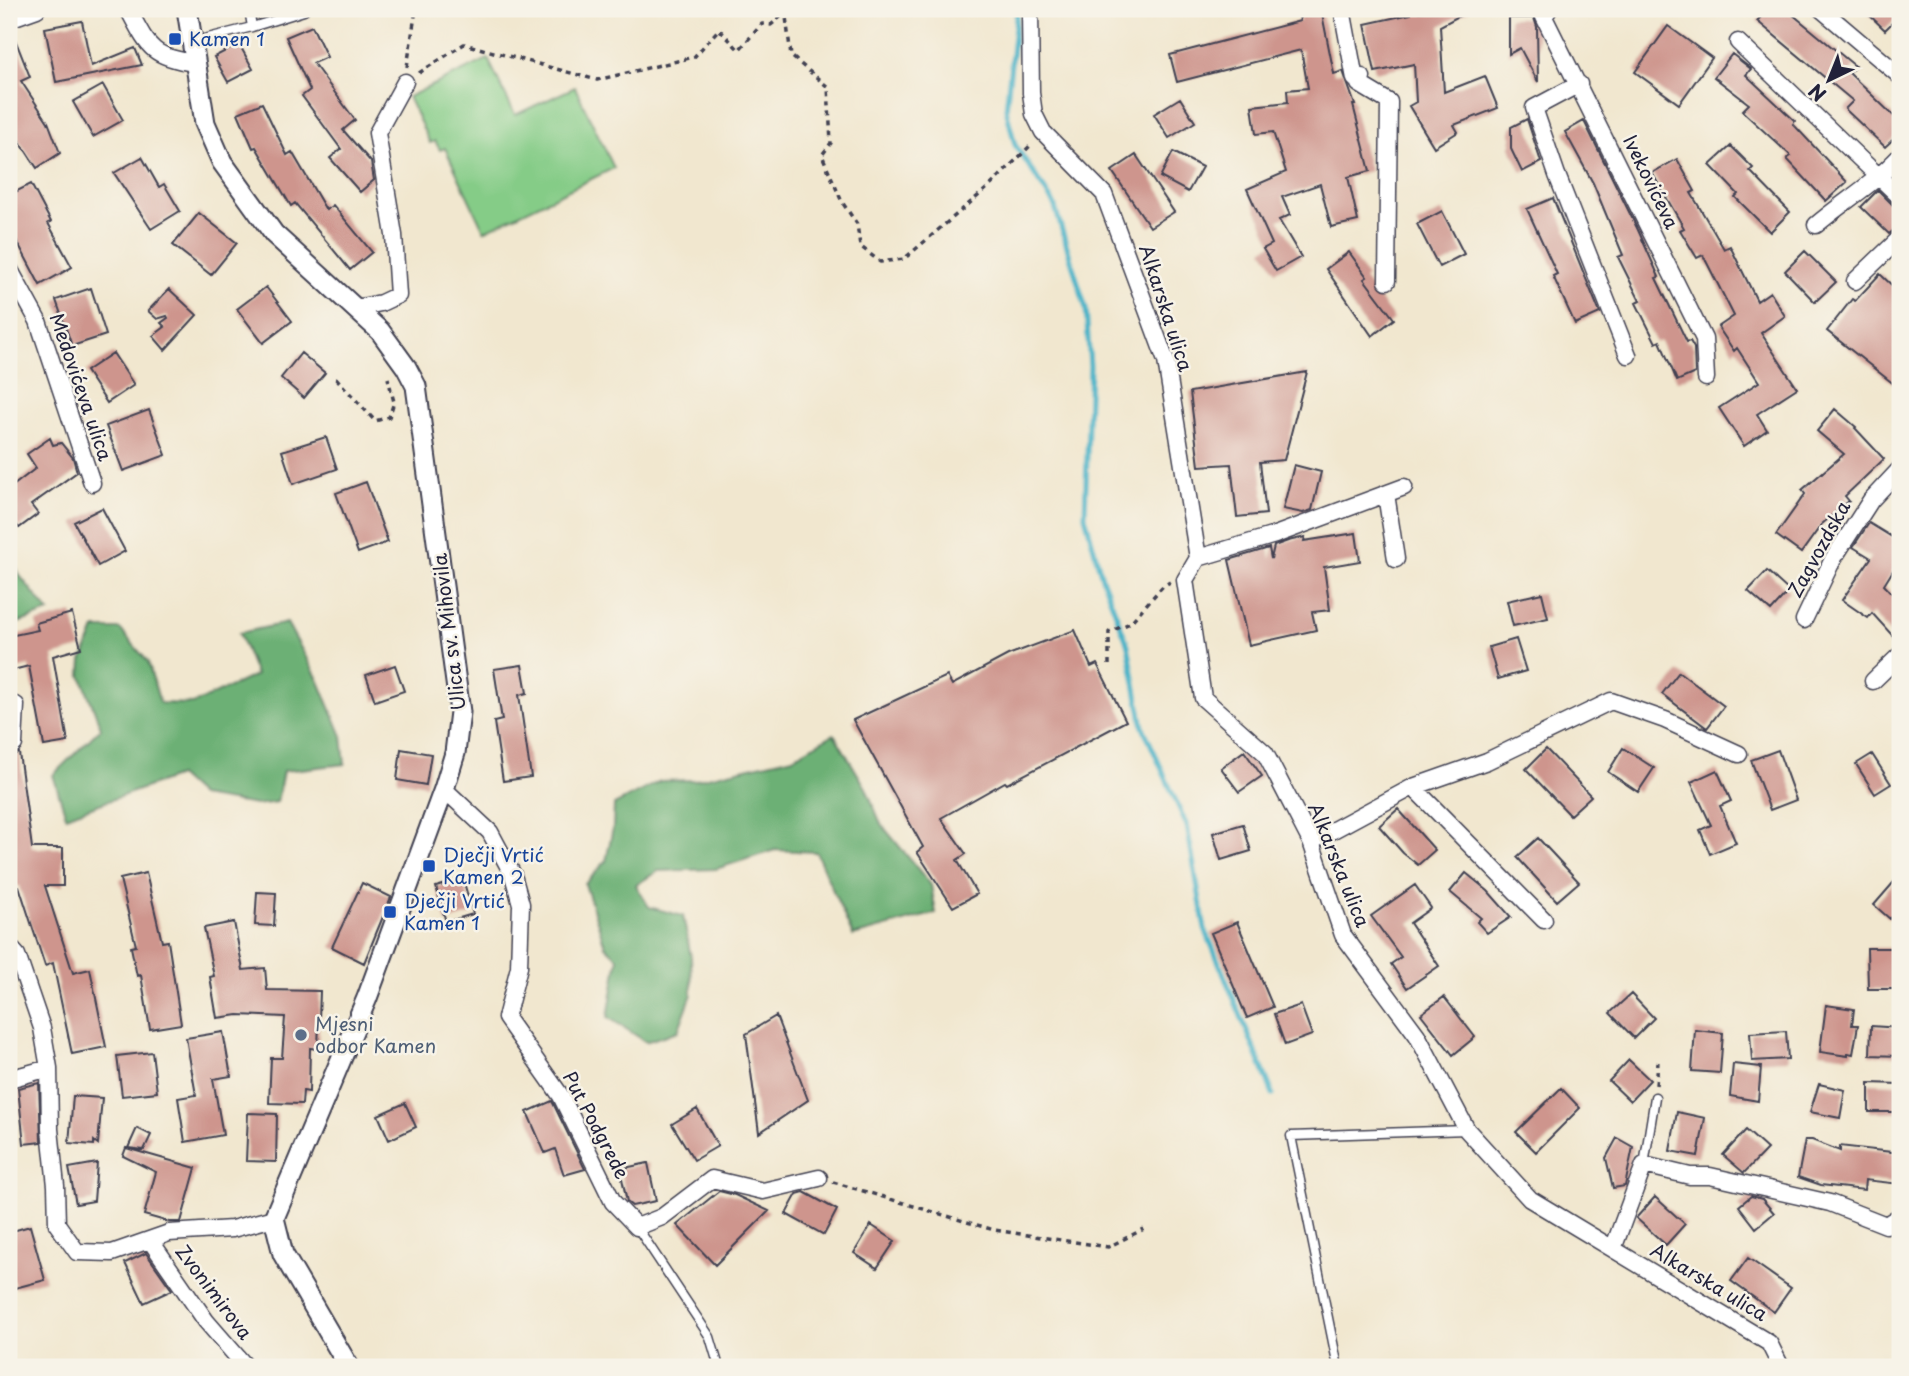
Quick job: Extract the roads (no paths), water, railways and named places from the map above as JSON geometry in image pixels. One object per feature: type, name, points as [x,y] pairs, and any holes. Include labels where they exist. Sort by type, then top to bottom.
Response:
[{"type":"street","points":[[9,19],[37,9]]},
{"type":"street","points":[[128,9],[148,46],[174,60],[195,62]]},
{"type":"street","name":"Ulica sv. Mihovila","points":[[187,9],[205,123],[222,162],[274,234],[380,331],[416,386],[460,712],[455,753],[444,789],[367,998],[274,1218]]},
{"type":"street","name":"Alkarska ulica","points":[[1030,9],[1031,93],[1034,114],[1044,132],[1104,194],[1166,361],[1194,564],[1185,580],[1203,698],[1265,753],[1311,842],[1343,935],[1417,1035],[1467,1130],[1530,1199],[1769,1343],[1781,1367]]},
{"type":"street","points":[[1342,9],[1355,79],[1362,77],[1359,84],[1389,102],[1387,281]]},
{"type":"street","name":"Ivekovićeva","points":[[1549,9],[1544,17],[1704,339],[1706,378]]},
{"type":"street","points":[[1821,9],[1900,76]]},
{"type":"street","points":[[1738,42],[1900,197]]},
{"type":"street","points":[[356,308],[381,303],[398,295],[394,235],[377,133],[405,82]]},
{"type":"street","points":[[1579,84],[1534,108],[1557,175],[1628,355]]},
{"type":"street","points":[[1816,225],[1880,178],[1900,156]]},
{"type":"street","points":[[1854,281],[1900,238]]},
{"type":"street","name":"Medovićeva ulica","points":[[9,268],[37,321],[92,484]]},
{"type":"street","name":"Zagvozdska","points":[[1804,620],[1841,547],[1871,500],[1900,469]]},
{"type":"street","points":[[1194,564],[1404,486]]},
{"type":"street","points":[[1386,494],[1396,559]]},
{"type":"street","points":[[1872,681],[1900,655]]},
{"type":"street","points":[[1311,842],[1413,787],[1487,761],[1611,701],[1665,720],[1739,754]]},
{"type":"street","points":[[9,746],[14,744],[16,705]]},
{"type":"street","points":[[1413,787],[1545,920]]},
{"type":"street","name":"Put Podgrede","points":[[444,789],[490,832],[513,875],[521,904],[519,967],[506,1018],[561,1096],[613,1202],[637,1227]]},
{"type":"street","name":"Zvonimirova","points":[[9,946],[17,955],[42,1028],[48,1068],[57,1224],[77,1252],[112,1253],[169,1233],[232,1229],[274,1218]]},
{"type":"street","points":[[9,1079],[48,1068]]},
{"type":"street","points":[[1613,1249],[1644,1166],[1690,1176],[1710,1176],[1830,1203],[1886,1225],[1900,1216]]},
{"type":"street","points":[[637,1227],[662,1217],[712,1179],[763,1191],[819,1178]]},
{"type":"street","points":[[274,1218],[283,1254],[349,1367]]},
{"type":"street","name":"Zvonimirova","points":[[150,1240],[206,1321],[246,1367]]},
{"type":"lane","points":[[248,9],[252,27]]},
{"type":"lane","points":[[192,42],[304,11]]},
{"type":"lane","points":[[1644,1166],[1656,1097]]},
{"type":"lane","points":[[1338,1367],[1291,1136],[1467,1130]]},
{"type":"lane","points":[[637,1227],[710,1337],[719,1367]]},
{"type":"waterway","points":[[1017,9],[1006,109],[1015,145],[1054,204],[1086,309],[1090,366],[1085,516],[1102,578],[1128,645],[1143,727],[1187,826],[1205,929],[1273,1094]]},
{"type":"place","name":"Kamen 1","points":[[175,39]]},
{"type":"place","name":"Dječji Vrtić Kamen 2","points":[[429,866]]},
{"type":"place","name":"Dječji Vrtić Kamen 1","points":[[390,912]]},
{"type":"place","name":"Mjesni odbor Kamen","points":[[301,1035]]}]
